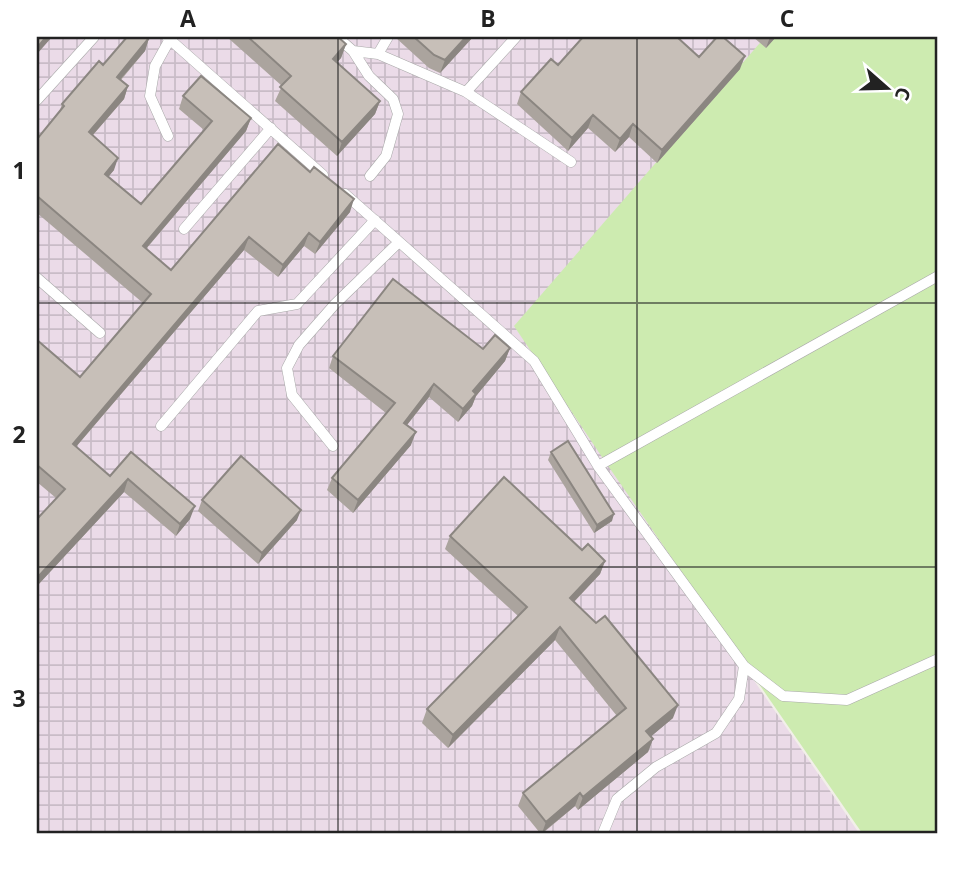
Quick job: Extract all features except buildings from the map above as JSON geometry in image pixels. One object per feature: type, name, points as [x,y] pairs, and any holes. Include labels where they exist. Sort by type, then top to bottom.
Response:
[{"type":"lane","points":[[37,100],[94,37]]},
{"type":"lane","points":[[337,37],[353,51],[369,76],[393,99],[398,114],[386,156],[370,176]]},
{"type":"lane","points":[[377,54],[388,37]]},
{"type":"lane","points":[[466,92],[516,37]]},
{"type":"lane","points":[[168,136],[150,96],[155,66],[169,38],[534,361],[598,466],[744,666],[783,696],[847,700],[938,659]]},
{"type":"lane","points":[[353,51],[377,54],[466,92],[571,162]]},
{"type":"lane","points":[[184,229],[271,128]]},
{"type":"lane","points":[[161,426],[258,311],[297,304],[375,220]]},
{"type":"lane","points":[[333,446],[292,395],[287,368],[299,345],[335,304],[399,242]]},
{"type":"lane","points":[[598,466],[938,276]]},
{"type":"lane","points":[[37,278],[100,333]]},
{"type":"lane","points":[[603,833],[617,799],[656,767],[716,733],[739,699],[744,666]]},
{"type":"shaded area","points":[[37,37],[765,37],[744,666],[859,833],[37,833]]},
{"type":"green space","points":[[765,37],[938,37],[938,833],[862,833],[514,326]]}]
